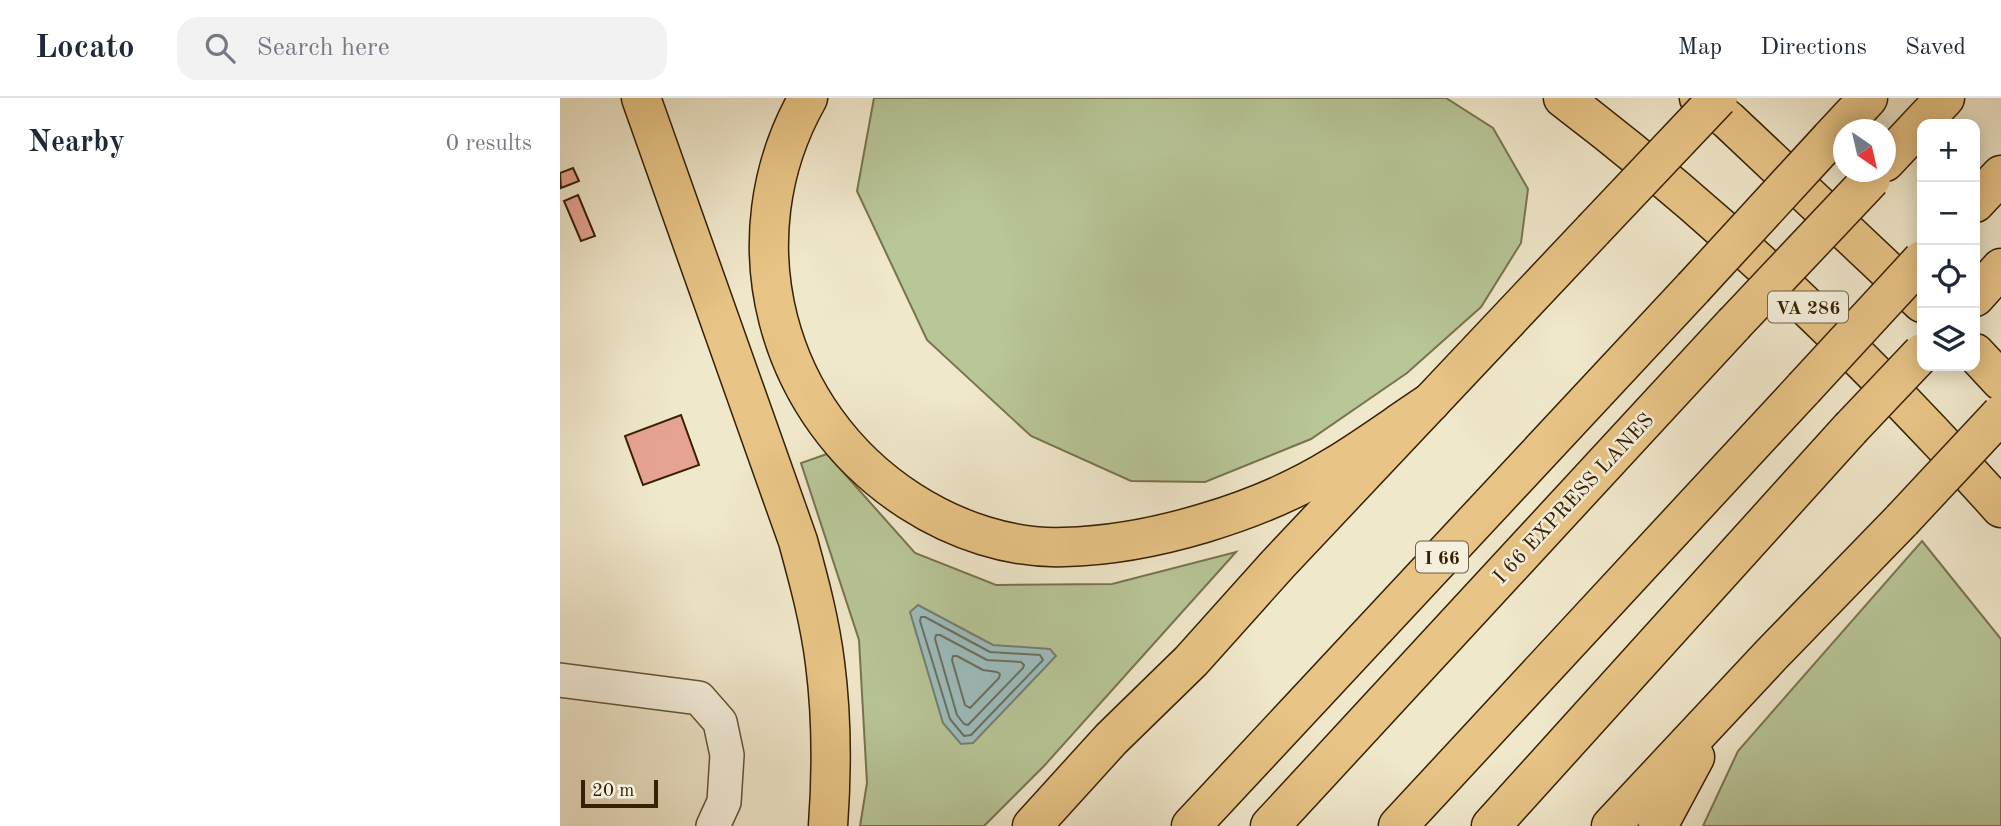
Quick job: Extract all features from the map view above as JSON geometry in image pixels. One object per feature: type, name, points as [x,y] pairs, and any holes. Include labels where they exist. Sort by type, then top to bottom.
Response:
[{"type":"highway","points":[[641,98],[798,541],[813,598],[825,662],[830,718],[828,826]]},
{"type":"highway","points":[[808,98],[796,121],[780,165],[770,216],[769,262],[776,313],[791,363],[818,412],[850,452],[888,487],[927,512],[974,533],[1019,544],[1065,547],[1125,542],[1190,527],[1269,500],[1323,473],[1432,402]]},
{"type":"highway","points":[[1555,98],[1597,124]]},
{"type":"highway","name":"VA 286","points":[[1563,98],[1640,157],[1814,312],[1912,411],[2001,508]]},
{"type":"highway","name":"I 66","points":[[1191,826],[1868,98]]},
{"type":"highway","name":"I 66 EXPRESS LANES","points":[[1896,151],[1945,98]]},
{"type":"highway","points":[[1032,826],[1111,739],[1191,661],[1278,564],[1713,103],[1917,298]]},
{"type":"highway","points":[[1980,197],[2001,174]]},
{"type":"highway","name":"I 66 EXPRESS LANES","points":[[1270,826],[1868,182]]},
{"type":"highway","points":[[1398,826],[1917,265]]},
{"type":"highway","points":[[1491,826],[1917,358]]},
{"type":"highway","points":[[1980,358],[2001,381]]},
{"type":"highway","points":[[1611,826],[2001,414]]},
{"type":"highway","points":[[1658,826],[1694,757],[1771,655]]},
{"type":"lane","points":[[560,680],[699,698],[720,722],[727,755],[724,802],[713,826]]},
{"type":"green space","points":[[874,98],[1446,98],[1493,128],[1528,189],[1521,243],[1481,307],[1407,373],[1311,439],[1205,482],[1131,481],[1031,436],[927,340],[857,191]]},
{"type":"green space","points":[[827,454],[915,553],[996,585],[1112,584],[1236,552],[1044,766],[984,826],[860,826],[867,783],[859,640],[801,463]]},
{"type":"green space","points":[[1922,541],[2001,639],[2001,826],[1703,826],[1738,751]]},
{"type":"water","points":[[918,605],[993,645],[1050,649],[1056,656],[973,743],[961,744],[943,723],[910,612]]},
{"type":"building","points":[[573,168],[579,181],[561,188],[560,173]]},
{"type":"building","points":[[578,195],[595,236],[581,241],[564,201]]},
{"type":"building","points":[[681,415],[699,465],[643,485],[625,436]]}]
